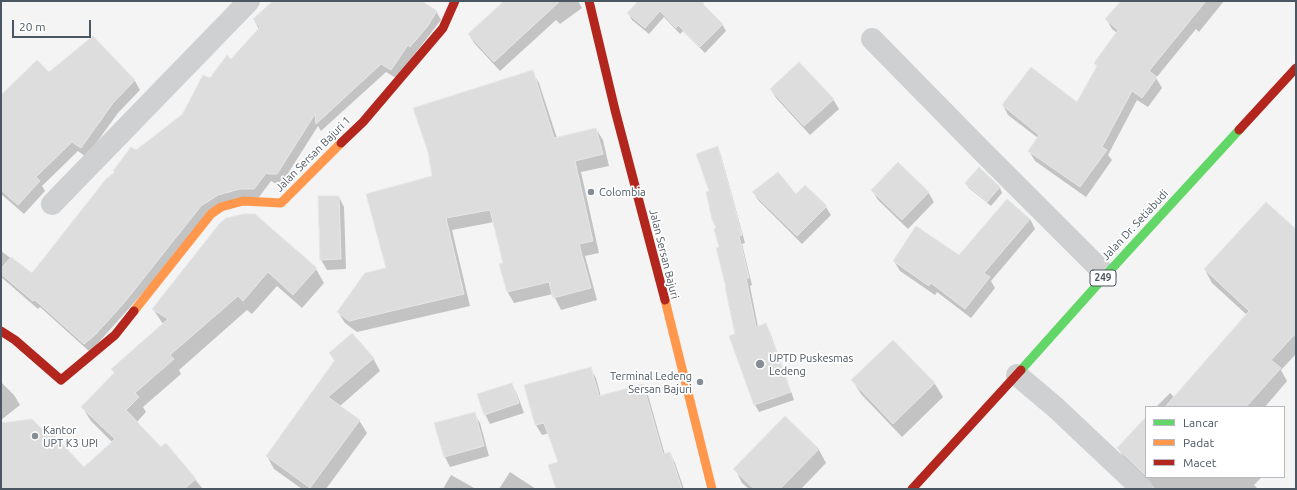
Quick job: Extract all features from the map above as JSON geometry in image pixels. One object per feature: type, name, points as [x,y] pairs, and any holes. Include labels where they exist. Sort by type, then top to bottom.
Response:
[{"type":"main road","name":"Jalan Sersan Bajuri 1","points":[[1,331],[15,340],[61,380],[115,335],[210,214],[220,207],[243,201],[281,203],[363,122],[442,28],[455,1]]},
{"type":"main road","name":"Jalan Sersan Bajuri","points":[[589,1],[617,117],[684,373],[712,489]]},
{"type":"main road","name":"Jalan Dr. Setiabudi","points":[[912,489],[1296,68]]},
{"type":"street","points":[[52,204],[250,1]]},
{"type":"street","points":[[872,38],[1106,275]]},
{"type":"street","points":[[1017,375],[1055,407],[1142,489]]},
{"type":"building","points":[[273,1],[422,1],[437,11],[427,27],[410,47],[408,45],[391,70],[381,64],[316,124],[315,114],[277,174],[266,173],[254,189],[240,189],[218,195],[201,206],[124,303],[95,335],[84,344],[35,300],[33,301],[1,274],[1,269],[11,257],[32,273],[106,179],[115,172],[113,171],[131,147],[136,150],[184,113],[203,75],[210,78],[227,55],[231,59],[260,27],[253,19]]},
{"type":"building","points":[[504,1],[560,1],[494,62],[468,34]]},
{"type":"building","points":[[638,1],[702,1],[701,2],[723,24],[700,47],[678,25],[676,28],[660,11],[645,28],[627,13]]},
{"type":"building","points":[[1121,1],[1206,1],[1149,71],[1157,77],[1142,98],[1132,91],[1102,147],[1107,150],[1080,187],[1028,151],[1039,135],[1002,105],[1031,67],[1077,102],[1097,66],[1094,63],[1118,30],[1105,19]]},
{"type":"building","points":[[93,36],[135,80],[113,103],[81,148],[72,142],[36,177],[40,181],[18,205],[1,190],[1,95],[37,60],[49,72]]},
{"type":"building","points":[[799,62],[834,99],[804,126],[770,89]]},
{"type":"building","points":[[533,70],[554,138],[596,128],[603,154],[575,161],[593,241],[579,244],[591,288],[553,298],[549,282],[507,292],[499,264],[503,263],[490,210],[446,218],[464,294],[349,321],[337,312],[365,273],[386,268],[366,194],[432,176],[428,152],[413,108]]},
{"type":"building","points":[[718,146],[742,235],[739,236],[749,278],[746,278],[756,327],[766,323],[791,392],[754,405],[729,336],[735,334],[726,287],[716,248],[719,247],[714,229],[716,228],[712,219],[706,192],[709,191],[696,154]]},
{"type":"building","points":[[898,162],[929,192],[902,220],[871,190]]},
{"type":"building","points":[[979,167],[1000,187],[987,202],[965,183]]},
{"type":"building","points":[[778,172],[796,194],[805,185],[827,206],[797,236],[752,192]]},
{"type":"building","points":[[318,196],[339,196],[341,259],[320,260]]},
{"type":"building","points":[[1007,199],[1030,219],[984,273],[990,277],[965,309],[931,283],[929,286],[893,261],[916,226],[959,255]]},
{"type":"building","points":[[1266,202],[1296,229],[1296,333],[1271,360],[1281,368],[1247,406],[1166,406],[1249,311],[1204,269]]},
{"type":"building","points":[[244,214],[255,214],[317,268],[293,295],[268,272],[243,301],[238,296],[170,355],[174,359],[135,393],[139,397],[126,410],[161,447],[166,443],[196,479],[184,489],[1,489],[1,423],[32,419],[42,429],[45,426],[84,467],[115,439],[81,407],[115,372],[111,369],[168,319],[152,309],[220,223],[226,218]]},
{"type":"building","points":[[352,333],[374,358],[328,397],[360,420],[310,488],[266,456],[335,360],[329,353]]},
{"type":"building","points":[[893,340],[935,383],[893,424],[851,380]]},
{"type":"building","points":[[591,367],[599,396],[643,384],[663,454],[670,452],[682,489],[556,489],[548,465],[558,462],[544,423],[535,425],[524,385]]},
{"type":"building","points":[[512,383],[519,403],[484,415],[477,394]]},
{"type":"building","points":[[475,412],[484,446],[444,457],[434,423]]},
{"type":"building","points":[[785,416],[819,449],[780,489],[754,489],[733,469]]},
{"type":"building","points":[[1145,418],[1145,475],[1117,448]]},
{"type":"traffic: fast","points":[[1021,370],[1239,130]]},
{"type":"traffic: slow","points":[[134,311],[211,214],[221,207],[243,201],[281,203],[341,143]]},
{"type":"traffic: slow","points":[[665,300],[712,489]]},
{"type":"traffic: jam","points":[[341,143],[363,122],[443,28],[455,1]]},
{"type":"traffic: jam","points":[[589,1],[615,110],[665,300]]},
{"type":"traffic: jam","points":[[1239,130],[1296,68]]},
{"type":"traffic: jam","points":[[1,331],[15,340],[61,380],[115,335],[134,311]]},
{"type":"traffic: jam","points":[[912,489],[1021,370]]},
{"type":"place","name":"Colombia","points":[[591,192]]},
{"type":"place","name":"UPTD Puskesmas Ledeng","points":[[760,364]]},
{"type":"place","name":"Terminal Ledeng Sersan Bajuri","points":[[700,382]]},
{"type":"place","name":"Kantor UPT K3 UPI","points":[[35,436]]}]
